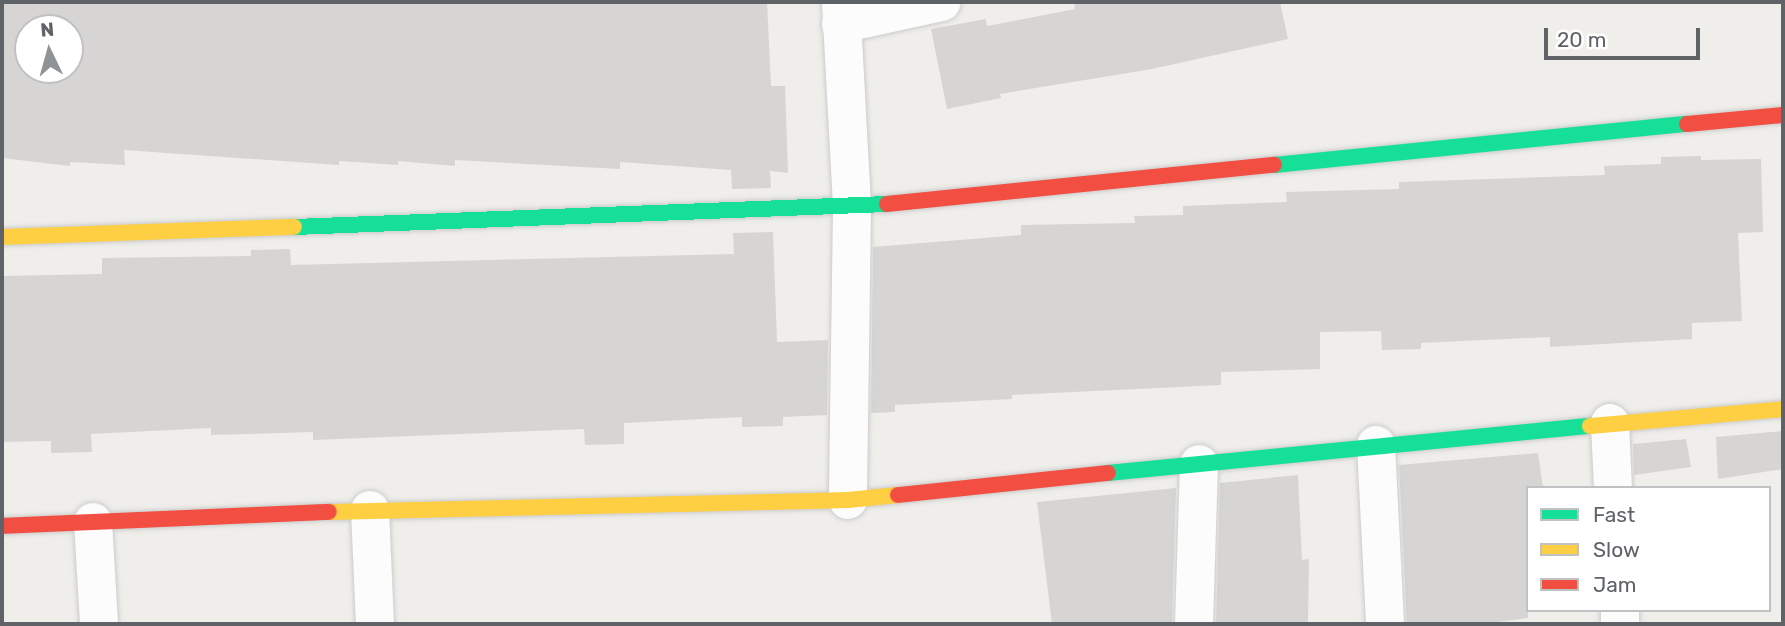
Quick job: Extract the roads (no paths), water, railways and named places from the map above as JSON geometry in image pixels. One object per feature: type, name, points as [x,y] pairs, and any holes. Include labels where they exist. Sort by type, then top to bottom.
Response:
[{"type":"street","points":[[848,500],[852,206],[841,13],[943,2]]},
{"type":"street","points":[[2,237],[852,206],[1783,115]]},
{"type":"street","points":[[2,526],[370,510],[848,500],[1376,444],[1783,409]]},
{"type":"street","points":[[1610,423],[1613,486]]},
{"type":"street","points":[[1376,444],[1385,624]]},
{"type":"street","points":[[1194,624],[1199,464]]},
{"type":"street","points":[[370,510],[375,624]]},
{"type":"street","points":[[93,522],[99,624]]}]
